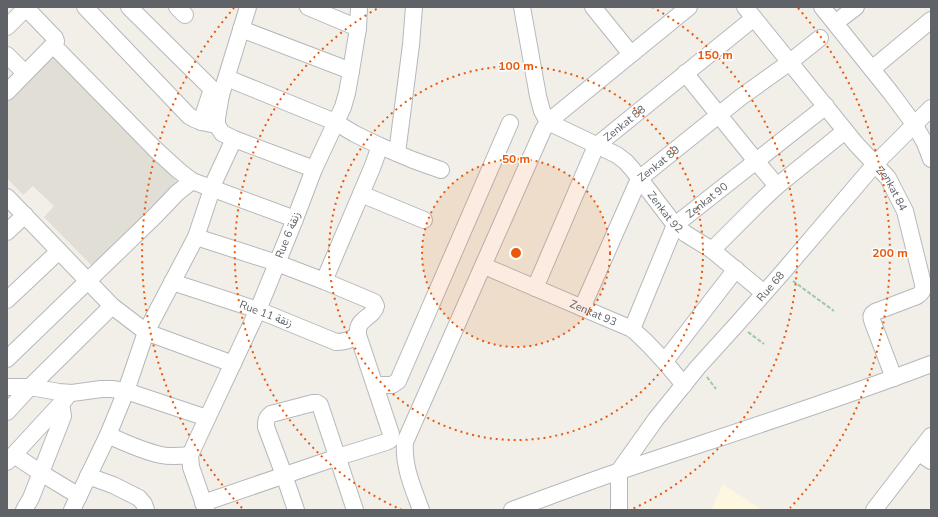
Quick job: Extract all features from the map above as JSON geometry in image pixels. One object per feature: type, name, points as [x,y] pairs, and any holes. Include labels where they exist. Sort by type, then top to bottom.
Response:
[{"type":"street","points":[[85,7],[190,116],[196,120],[209,124],[234,139],[314,169]]},
{"type":"street","points":[[129,7],[217,92]]},
{"type":"street","points":[[209,124],[217,118],[217,92],[227,78],[248,7]]},
{"type":"street","points":[[308,7],[358,28]]},
{"type":"street","name":"Rue 6 زنقة","points":[[190,455],[258,310],[314,169],[343,107],[347,93],[358,28],[359,7]]},
{"type":"street","points":[[397,153],[411,45],[414,7]]},
{"type":"street","points":[[522,7],[538,96],[542,112],[548,122]]},
{"type":"street","points":[[593,7],[631,54]]},
{"type":"street","points":[[421,510],[404,453],[405,442],[548,122],[631,54],[672,12],[689,7]]},
{"type":"street","points":[[822,7],[914,124],[925,143],[931,159]]},
{"type":"street","points":[[835,23],[856,7]]},
{"type":"street","points":[[7,27],[26,8],[55,38],[56,41],[54,45],[7,92]]},
{"type":"street","name":"Zenkat 84","points":[[749,13],[846,131],[888,178],[905,211],[923,284],[923,291],[926,295],[875,312],[871,316],[872,323],[894,378]]},
{"type":"street","name":"Zenkat 88","points":[[535,288],[596,146],[719,47],[749,13]]},
{"type":"street","points":[[872,69],[931,20]]},
{"type":"street","points":[[241,29],[351,71]]},
{"type":"street","name":"Zenkat 89","points":[[582,308],[639,179],[741,97],[790,62],[820,38]]},
{"type":"street","points":[[54,45],[155,149],[192,181],[295,219]]},
{"type":"street","points":[[7,55],[25,73]]},
{"type":"street","points":[[685,73],[777,186]]},
{"type":"street","points":[[227,78],[335,122],[380,146],[441,170]]},
{"type":"street","name":"Zenkat 90","points":[[632,329],[675,225],[699,208],[826,106]]},
{"type":"street","name":"Rue 68","points":[[619,471],[656,419],[698,367],[738,324],[875,164],[931,108]]},
{"type":"street","name":"Zenkat 92","points":[[548,122],[596,146],[608,150],[626,162],[675,225],[691,238],[712,250],[764,293]]},
{"type":"street","points":[[375,385],[392,385],[398,381],[510,123]]},
{"type":"street","points":[[712,250],[777,186],[846,131]]},
{"type":"street","points":[[72,510],[108,435],[126,391],[146,332],[196,238],[212,189],[234,139]]},
{"type":"street","points":[[324,281],[380,146]]},
{"type":"street","points":[[7,360],[192,181]]},
{"type":"street","points":[[361,194],[424,220]]},
{"type":"street","points":[[7,196],[112,306],[146,332],[233,364]]},
{"type":"street","points":[[7,232],[24,215]]},
{"type":"street","points":[[108,435],[127,444],[162,455],[190,455],[191,467],[204,507],[284,475],[390,440],[391,434],[358,336],[358,328],[363,320],[375,310],[376,306],[374,302],[277,263],[196,238]]},
{"type":"street","points":[[7,300],[58,250]]},
{"type":"street","name":"Zenkat 93","points":[[484,266],[632,329],[665,361],[684,385]]},
{"type":"street","points":[[665,361],[736,269]]},
{"type":"street","name":"Rue 11 زنقة","points":[[172,282],[258,310],[336,342],[344,342],[358,336]]},
{"type":"street","points":[[7,412],[30,387],[112,306]]},
{"type":"street","points":[[512,510],[619,471],[774,420],[931,364]]},
{"type":"street","points":[[7,387],[30,387],[59,392],[66,398]]},
{"type":"street","points":[[79,496],[41,473],[10,459],[66,398],[101,389],[112,389],[126,391],[207,418]]},
{"type":"street","points":[[29,508],[63,416],[66,398]]},
{"type":"street","points":[[296,510],[266,427],[266,421],[267,417],[271,414],[306,404],[317,403],[320,405],[355,510]]},
{"type":"street","points":[[874,510],[925,457],[931,436]]},
{"type":"street","points":[[619,471],[619,510]]},
{"type":"street","points":[[88,476],[113,485],[139,498],[144,508]]},
{"type":"path","points":[[782,273],[834,311]]},
{"type":"path","points":[[738,324],[764,344]]},
{"type":"shaded area","points":[[52,51],[180,185],[93,267],[44,217],[54,206],[33,186],[23,195],[7,178],[7,96]]},
{"type":"shaded area","points":[[723,484],[762,510],[711,510]]}]
